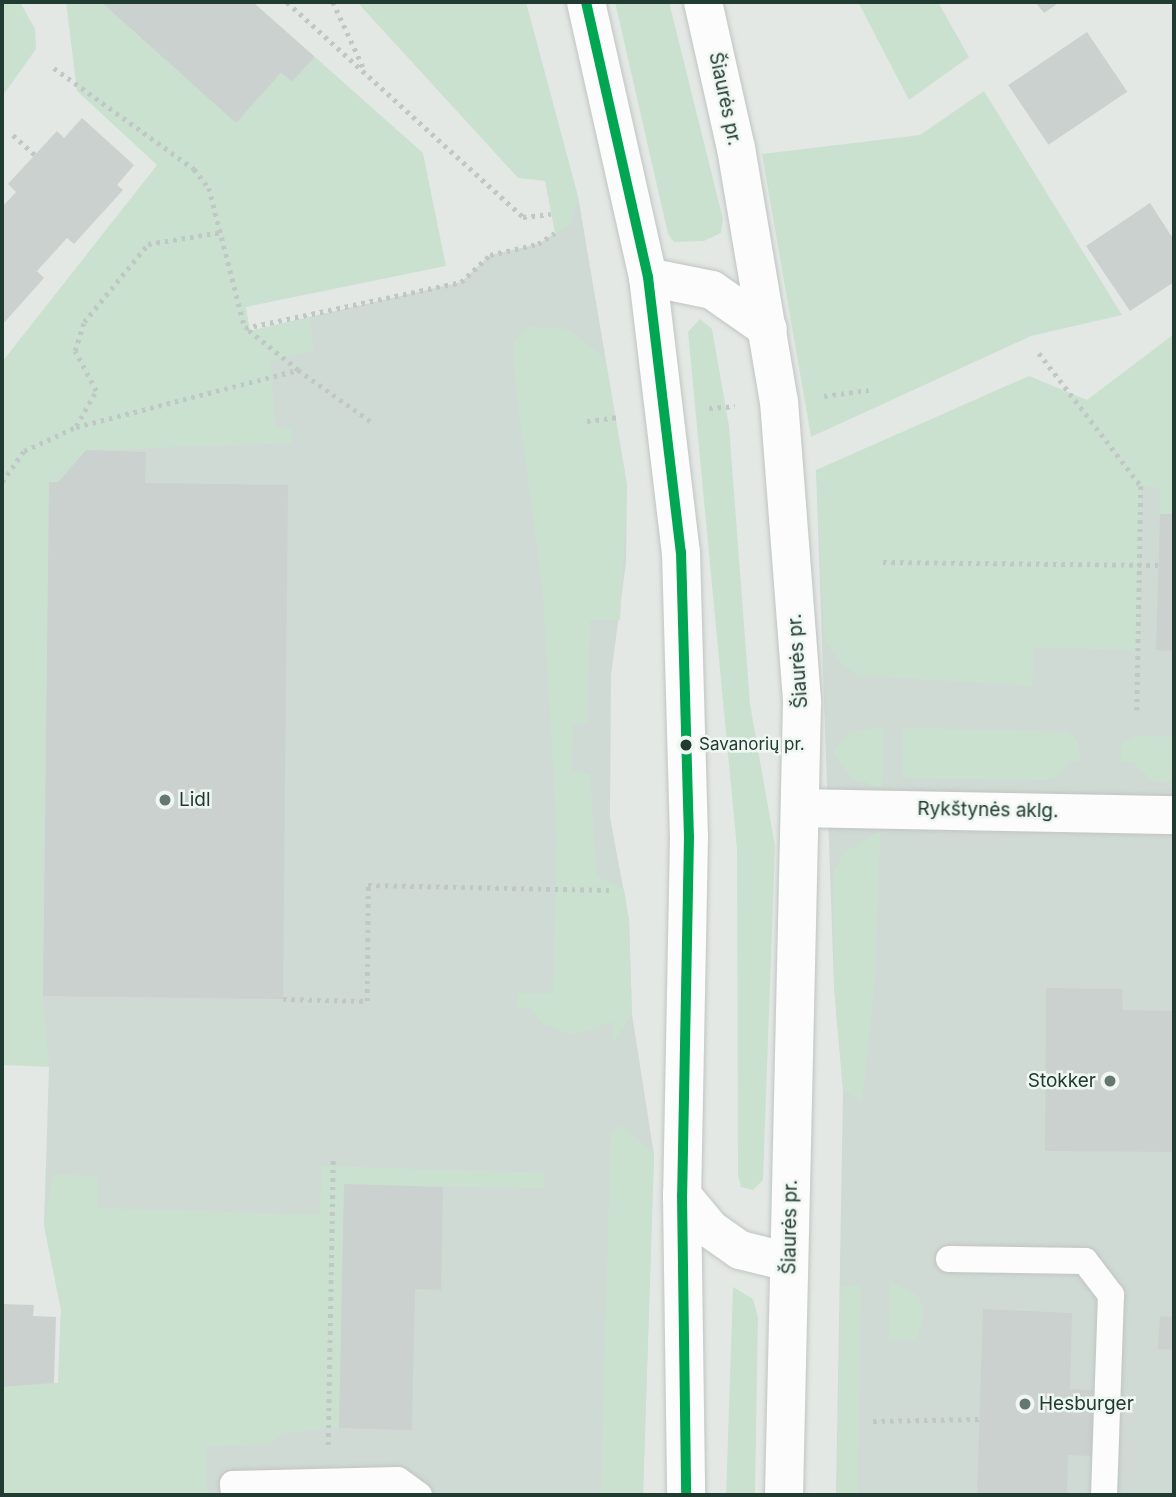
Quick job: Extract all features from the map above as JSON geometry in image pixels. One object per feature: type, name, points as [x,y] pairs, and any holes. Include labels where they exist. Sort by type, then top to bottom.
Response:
[{"type":"main road","points":[[586,2],[648,278],[668,412],[688,731],[682,1195],[686,1495]]},
{"type":"main road","name":"Šiaurės pr.","points":[[703,2],[768,329],[779,401],[802,703],[784,1495]]},
{"type":"main road","points":[[648,278],[712,290],[768,329]]},
{"type":"main road","name":"Rykštynės aklg.","points":[[801,808],[1174,815]]},
{"type":"main road","points":[[682,1195],[710,1229],[740,1250],[789,1262]]},
{"type":"lane","points":[[949,1259],[1086,1261],[1111,1295],[1104,1495]]},
{"type":"lane","points":[[234,1495],[233,1484],[398,1480],[419,1495]]},
{"type":"path","points":[[333,2],[367,75]]},
{"type":"path","points":[[289,3],[523,217],[551,214]]},
{"type":"path","points":[[54,68],[194,169],[209,188],[245,328],[298,370],[373,423]]},
{"type":"path","points":[[13,135],[34,155]]},
{"type":"path","points":[[76,427],[96,391],[75,351],[84,322],[148,244],[222,232]]},
{"type":"path","points":[[245,328],[461,282],[491,255],[538,244],[555,233]]},
{"type":"path","points":[[1039,353],[1141,486],[1137,710]]},
{"type":"path","points":[[2,482],[24,451],[76,427],[298,370]]},
{"type":"path","points":[[587,421],[869,390]]},
{"type":"path","points":[[883,562],[1158,565]]},
{"type":"path","points":[[283,999],[367,1001],[368,885],[609,890]]},
{"type":"path","points":[[327,1481],[333,1156]]},
{"type":"path","points":[[873,1421],[979,1419]]},
{"type":"shaded area","points":[[578,196],[627,485],[626,563],[611,675],[610,817],[629,920],[632,1014],[654,1155],[643,1495],[2,1495],[58,1384],[61,1310],[44,1225],[49,1067],[9,1033],[2,482],[103,365],[461,282],[490,255],[538,244],[569,224]]},
{"type":"shaded area","points":[[1174,403],[1174,1495],[836,1495],[843,1090],[834,987],[816,470]]},
{"type":"green space","points":[[2,2],[20,2],[35,29],[36,49],[2,97]]},
{"type":"green space","points":[[66,2],[101,2],[236,122],[281,73],[292,82],[315,57],[423,153],[446,266],[246,307],[250,331],[309,317],[314,350],[270,361],[275,427],[292,428],[292,443],[86,450],[43,996],[49,1067],[2,1065],[2,362],[157,165],[77,91]]},
{"type":"green space","points":[[357,2],[526,2],[578,196],[570,224],[555,233],[545,181],[518,178]]},
{"type":"green space","points":[[615,2],[669,2],[723,219],[721,233],[704,241],[674,242],[668,234]]},
{"type":"green space","points":[[858,2],[938,2],[969,57],[909,100]]},
{"type":"green space","points":[[984,91],[1122,315],[1031,336],[811,437],[762,154],[920,135]]},
{"type":"green space","points":[[700,319],[712,329],[729,426],[750,704],[775,846],[763,1180],[753,1190],[741,1187],[738,1175],[737,849],[688,332]]},
{"type":"green space","points":[[528,327],[567,329],[605,358],[627,485],[620,620],[590,620],[587,723],[573,724],[572,772],[590,774],[596,876],[624,889],[629,920],[632,1014],[613,1044],[613,1021],[571,1035],[544,1024],[529,1007],[517,1008],[517,993],[553,993],[557,834],[543,592],[515,379],[514,343]]},
{"type":"green space","points":[[1174,334],[1174,514],[1160,514],[1160,488],[1141,486],[1139,650],[1034,647],[1032,686],[858,675],[841,662],[825,640],[816,470],[1029,376],[1087,400]]},
{"type":"green space","points":[[883,727],[882,789],[849,776],[833,752],[849,733]]},
{"type":"green space","points":[[903,728],[1067,732],[1077,740],[1080,762],[1069,760],[1058,776],[1045,780],[902,778]]},
{"type":"green space","points":[[1137,736],[1174,737],[1174,782],[1153,781],[1133,762],[1121,762],[1121,745]]},
{"type":"green space","points":[[880,831],[875,976],[862,1101],[843,1090],[834,987],[834,873],[844,853]]},
{"type":"green space","points":[[622,1126],[654,1155],[643,1495],[601,1495],[611,1131]]},
{"type":"green space","points":[[322,1166],[544,1173],[544,1188],[344,1185],[339,1428],[280,1433],[271,1444],[206,1446],[207,1495],[2,1495],[4,1382],[58,1383],[61,1309],[44,1225],[53,1175],[98,1176],[98,1208],[320,1215]]},
{"type":"green space","points":[[890,1283],[918,1295],[924,1311],[917,1340],[889,1339]]},
{"type":"green space","points":[[841,1286],[861,1286],[857,1495],[837,1495]]},
{"type":"green space","points":[[733,1287],[753,1299],[758,1317],[755,1495],[726,1495]]},
{"type":"building","points":[[101,2],[253,2],[315,57],[292,82],[281,73],[236,123]]},
{"type":"building","points":[[1035,2],[1060,2],[1044,13]]},
{"type":"building","points":[[1087,32],[1127,92],[1049,145],[1008,85]]},
{"type":"building","points":[[82,118],[134,165],[117,185],[123,190],[74,244],[67,238],[37,271],[44,278],[2,325],[2,207],[16,192],[8,184],[57,131],[64,138]]},
{"type":"building","points":[[1150,203],[1174,240],[1174,282],[1130,311],[1086,246]]},
{"type":"building","name":"Lidl","points":[[86,450],[146,452],[145,483],[288,485],[283,999],[43,996],[49,482],[58,482]]},
{"type":"building","points":[[1160,514],[1174,514],[1174,651],[1156,650]]},
{"type":"building","name":"Stokker","points":[[1046,988],[1122,989],[1123,1010],[1174,1011],[1174,1152],[1045,1151]]},
{"type":"building","points":[[344,1184],[443,1187],[441,1290],[415,1289],[412,1430],[339,1428]]},
{"type":"building","points":[[2,1304],[34,1305],[33,1316],[56,1317],[54,1383],[2,1387]]},
{"type":"building","name":"Hesburger","points":[[983,1309],[1072,1313],[1070,1389],[1093,1390],[1092,1456],[1068,1455],[1067,1495],[977,1495]]},
{"type":"building","points":[[1160,1316],[1174,1317],[1172,1350],[1158,1349]]},
{"type":"transit line","points":[[586,2],[648,277],[681,552],[689,837],[682,1195],[686,1495]]},
{"type":"place","name":"Savanorių pr.","points":[[686,745]]},
{"type":"place","name":"Lidl","points":[[165,800]]},
{"type":"place","name":"Stokker","points":[[1110,1081]]},
{"type":"place","name":"Hesburger","points":[[1025,1404]]}]
